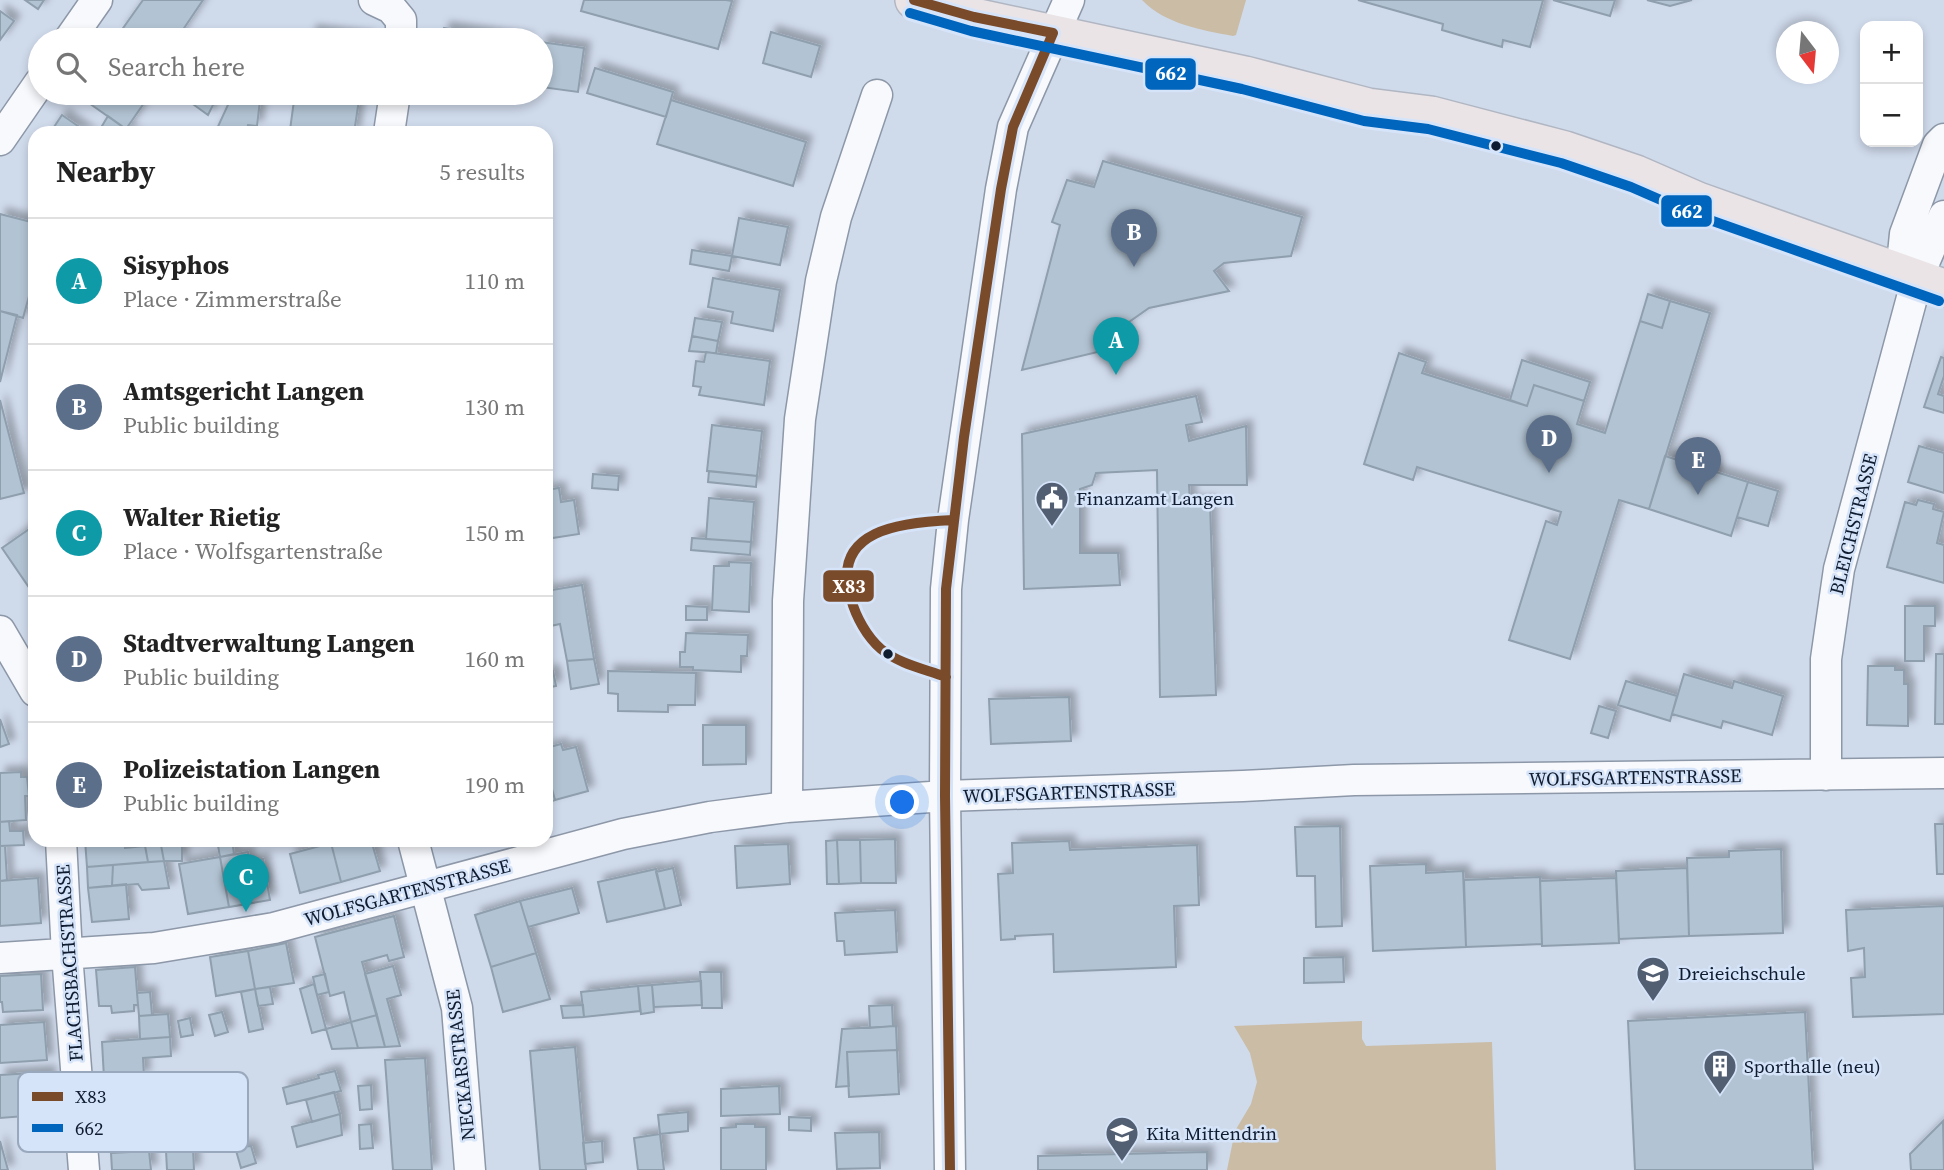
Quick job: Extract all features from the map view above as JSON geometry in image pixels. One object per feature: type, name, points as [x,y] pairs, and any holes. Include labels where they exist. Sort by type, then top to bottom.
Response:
[{"type":"main road","points":[[914,0],[974,17],[1268,81],[1368,107],[1431,115],[1565,150],[1636,174],[1698,201],[1921,280]]},
{"type":"street","points":[[77,28],[97,0]]},
{"type":"street","points":[[374,0],[391,8],[401,20],[401,28]]},
{"type":"street","points":[[950,1170],[945,796],[946,589],[964,437],[1001,189],[1013,127],[1069,0]]},
{"type":"street","points":[[787,807],[788,601],[800,419],[827,255],[836,217],[877,95]]},
{"type":"street","points":[[0,140],[28,99]]},
{"type":"street","points":[[390,126],[393,105]]},
{"type":"street","points":[[1921,280],[1905,234],[1938,145],[1944,139]]},
{"type":"street","points":[[1921,280],[1944,216]]},
{"type":"street","name":"BLEICHSTRASSE","points":[[1826,775],[1826,659],[1839,569],[1921,280]]},
{"type":"street","points":[[0,631],[28,679]]},
{"type":"street","name":"WOLFSGARTENSTRASSE","points":[[0,958],[154,948],[253,932],[623,834],[710,817],[787,807],[945,796],[1354,780],[1944,773]]},
{"type":"street","name":"FLACHSBACHSTRASSE","points":[[61,847],[76,1072]]},
{"type":"street","name":"NECKARSTRASSE","points":[[415,847],[457,1008],[470,1170]]},
{"type":"street","name":"FLACHSBACHSTRASSE","points":[[83,1152],[84,1170]]},
{"type":"shaded area","points":[[1142,0],[1246,0],[1236,35],[1233,36],[1172,20]]},
{"type":"shaded area","points":[[1362,1021],[1362,1039],[1366,1046],[1492,1042],[1496,1170],[1227,1170],[1235,1131],[1251,1104],[1257,1082],[1250,1053],[1234,1026]]},
{"type":"building","points":[[25,0],[44,0],[38,9]]},
{"type":"building","points":[[143,0],[203,0],[184,28],[123,28]]},
{"type":"building","points":[[584,0],[732,1],[718,49],[581,11]]},
{"type":"building","points":[[1358,0],[1543,0],[1530,47],[1503,40],[1502,47],[1442,30],[1443,24]]},
{"type":"building","points":[[1553,0],[1615,0],[1610,16]]},
{"type":"building","points":[[1647,0],[1692,0],[1670,6]]},
{"type":"building","points":[[0,11],[14,21],[0,40]]},
{"type":"building","points":[[771,32],[820,46],[811,77],[763,63]]},
{"type":"building","points":[[553,44],[584,48],[578,92],[553,89]]},
{"type":"building","points":[[595,68],[673,92],[666,117],[587,93]]},
{"type":"building","points":[[671,100],[806,142],[793,186],[657,144]]},
{"type":"building","points":[[92,105],[143,105],[128,126],[122,126]]},
{"type":"building","points":[[194,105],[213,105],[208,115]]},
{"type":"building","points":[[228,105],[259,105],[257,126],[218,126]]},
{"type":"building","points":[[293,105],[358,105],[355,126],[291,126]]},
{"type":"building","points":[[62,115],[78,126],[55,126]]},
{"type":"building","points":[[108,116],[122,126],[102,126]]},
{"type":"building","points":[[1103,161],[1302,217],[1291,256],[1224,263],[1214,271],[1229,291],[1149,308],[1122,327],[1127,345],[1022,370],[1060,225],[1052,222],[1067,180],[1094,187]]},
{"type":"building","points":[[0,214],[28,221],[28,300],[23,318],[0,311]]},
{"type":"building","points":[[739,218],[788,227],[780,265],[732,256]]},
{"type":"building","points":[[692,250],[732,256],[729,271],[690,264]]},
{"type":"building","points":[[713,278],[780,290],[773,331],[731,323],[733,312],[708,307]]},
{"type":"building","points":[[1648,294],[1670,301],[1662,328],[1640,321]]},
{"type":"building","points":[[1670,301],[1710,313],[1649,509],[1619,500],[1570,659],[1509,640],[1546,521],[1557,525],[1561,512],[1417,467],[1413,480],[1364,464],[1399,353],[1426,362],[1422,373],[1527,406],[1534,385],[1584,401],[1577,424],[1605,433],[1640,321],[1662,328]]},
{"type":"building","points":[[0,311],[17,315],[0,382]]},
{"type":"building","points":[[695,318],[722,322],[718,341],[692,336]]},
{"type":"building","points":[[692,336],[718,341],[716,353],[689,351]]},
{"type":"building","points":[[706,352],[770,361],[764,405],[699,395],[701,387],[693,386],[696,361],[704,362]]},
{"type":"building","points":[[1941,357],[1944,358],[1944,376],[1938,394],[1944,396],[1944,413],[1924,407]]},
{"type":"building","points":[[1522,360],[1590,382],[1584,401],[1534,385],[1527,406],[1510,400]]},
{"type":"building","name":"Finanzamt Langen","points":[[1196,396],[1202,422],[1186,425],[1189,441],[1246,426],[1247,485],[1189,485],[1190,502],[1210,502],[1216,695],[1160,697],[1157,470],[1096,473],[1092,485],[1080,489],[1080,553],[1118,553],[1120,585],[1024,589],[1022,434]]},
{"type":"building","points":[[0,400],[24,493],[0,499]]},
{"type":"building","points":[[712,425],[762,431],[757,476],[707,471]]},
{"type":"building","points":[[1919,446],[1944,453],[1944,493],[1908,482]]},
{"type":"building","points":[[1665,456],[1748,482],[1731,536],[1649,509]]},
{"type":"building","points":[[709,471],[757,476],[756,487],[708,482]]},
{"type":"building","points":[[593,474],[619,476],[618,490],[592,488]]},
{"type":"building","points":[[1748,482],[1778,491],[1768,526],[1737,517]]},
{"type":"building","points":[[559,488],[561,502],[574,500],[579,534],[553,538],[553,489]]},
{"type":"building","points":[[709,498],[754,502],[751,542],[706,539]]},
{"type":"building","points":[[1918,500],[1934,504],[1933,509],[1944,512],[1937,543],[1944,545],[1944,583],[1887,567],[1905,502],[1916,505]]},
{"type":"building","points":[[28,530],[28,586],[2,548]]},
{"type":"building","points":[[692,538],[751,542],[750,555],[691,550]]},
{"type":"building","points":[[729,562],[751,563],[749,612],[712,610],[714,566],[729,566]]},
{"type":"building","points":[[582,585],[594,659],[567,661],[560,624],[553,626],[553,590]]},
{"type":"building","points":[[686,606],[707,607],[707,620],[686,620]]},
{"type":"building","points":[[1905,606],[1935,606],[1935,626],[1924,626],[1924,661],[1905,661]]},
{"type":"building","points":[[686,633],[748,635],[747,656],[741,656],[741,672],[680,667],[680,652],[685,652]]},
{"type":"building","points":[[1936,654],[1944,654],[1944,724],[1935,724]]},
{"type":"building","points":[[594,659],[599,684],[571,689],[567,661]]},
{"type":"building","points":[[1868,666],[1895,666],[1895,670],[1904,670],[1904,684],[1908,684],[1908,726],[1867,725]]},
{"type":"building","points":[[608,671],[696,673],[695,705],[668,705],[668,712],[618,711],[618,694],[608,693]]},
{"type":"building","points":[[1684,674],[1732,688],[1734,681],[1783,696],[1772,735],[1723,721],[1721,728],[1672,714]]},
{"type":"building","points":[[1626,681],[1677,696],[1670,721],[1618,705]]},
{"type":"building","points":[[1069,697],[1071,741],[991,744],[989,699]]},
{"type":"building","points":[[1599,706],[1616,711],[1608,738],[1591,733]]},
{"type":"building","points":[[0,719],[9,744],[0,747]]},
{"type":"building","points":[[703,725],[746,725],[746,764],[703,765]]},
{"type":"building","points":[[561,744],[563,750],[576,747],[588,791],[555,800],[553,746]]},
{"type":"building","points":[[21,772],[21,777],[27,777],[26,820],[0,822],[0,773]]},
{"type":"building","points":[[9,821],[10,831],[23,831],[24,845],[0,846],[0,822]]},
{"type":"building","points":[[1935,824],[1944,824],[1944,874],[1937,874]]},
{"type":"building","points":[[1340,826],[1342,926],[1316,927],[1315,876],[1297,876],[1295,827]]},
{"type":"building","points":[[895,839],[896,883],[861,883],[860,840]]},
{"type":"building","points":[[837,840],[860,840],[861,883],[839,884]]},
{"type":"building","points":[[837,840],[839,884],[827,884],[826,841]]},
{"type":"building","points":[[1069,841],[1070,850],[1197,845],[1199,905],[1174,906],[1176,967],[1054,972],[1053,934],[1015,936],[1015,939],[1001,940],[998,874],[1013,873],[1012,843]]},
{"type":"building","points":[[788,844],[790,884],[737,888],[735,846]]},
{"type":"building","points":[[0,846],[5,846],[7,880],[0,881]]},
{"type":"building","points":[[86,847],[145,847],[148,862],[87,867]]},
{"type":"building","points":[[145,847],[161,847],[164,861],[148,862]]},
{"type":"building","points":[[161,847],[182,847],[182,861],[164,861]]},
{"type":"building","points":[[218,847],[233,847],[234,854],[220,857]]},
{"type":"building","points":[[316,847],[332,847],[341,882],[300,893],[290,854]]},
{"type":"building","points":[[332,847],[373,847],[380,871],[341,882]]},
{"type":"building","points":[[1781,849],[1783,933],[1689,936],[1687,858],[1729,857],[1729,851]]},
{"type":"building","points":[[248,852],[249,861],[263,859],[270,900],[229,907],[220,857]]},
{"type":"building","points":[[220,857],[229,907],[188,914],[179,864]]},
{"type":"building","points":[[164,861],[169,888],[142,890],[138,884],[112,886],[113,865]]},
{"type":"building","points":[[1426,864],[1426,873],[1463,871],[1466,947],[1373,951],[1370,866]]},
{"type":"building","points":[[113,865],[112,886],[88,888],[87,867]]},
{"type":"building","points":[[673,868],[681,905],[665,909],[656,872]]},
{"type":"building","points":[[1687,868],[1689,936],[1619,939],[1616,871]]},
{"type":"building","points":[[656,869],[665,909],[607,922],[598,882]]},
{"type":"building","points":[[1540,877],[1542,944],[1466,947],[1464,880]]},
{"type":"building","points":[[38,878],[41,923],[0,926],[0,881]]},
{"type":"building","points":[[1616,878],[1619,943],[1542,946],[1540,881]]},
{"type":"building","points":[[126,884],[129,919],[92,922],[88,888]]},
{"type":"building","points":[[572,888],[579,913],[528,927],[520,901]]},
{"type":"building","points":[[520,901],[536,953],[491,967],[475,915]]},
{"type":"building","points":[[1944,906],[1944,1014],[1853,1017],[1851,978],[1865,977],[1864,948],[1848,951],[1846,910]]},
{"type":"building","points":[[895,910],[897,952],[845,955],[844,941],[837,941],[835,913]]},
{"type":"building","points":[[394,916],[404,957],[389,961],[387,955],[362,962],[377,1015],[351,1022],[344,992],[330,996],[315,937]]},
{"type":"building","points":[[286,943],[294,983],[255,989],[248,951]]},
{"type":"building","points":[[248,951],[255,989],[216,996],[210,957]]},
{"type":"building","points":[[536,953],[550,999],[503,1012],[491,967]]},
{"type":"building","points":[[1343,957],[1344,982],[1304,983],[1304,958]]},
{"type":"building","points":[[393,966],[401,995],[387,999],[400,1046],[385,1047],[365,974]]},
{"type":"building","points":[[135,967],[138,1005],[134,1005],[134,1011],[112,1013],[111,1006],[99,1006],[96,970]]},
{"type":"building","points":[[700,972],[721,972],[722,1008],[702,1008]]},
{"type":"building","points":[[41,974],[43,1010],[3,1012],[0,1002],[0,976]]},
{"type":"building","points":[[325,974],[329,992],[317,995],[313,977]]},
{"type":"building","points":[[701,981],[702,1005],[654,1007],[652,985]]},
{"type":"building","points":[[314,984],[326,1029],[312,1033],[300,989]]},
{"type":"building","points":[[652,985],[654,1012],[641,1014],[638,986]]},
{"type":"building","points":[[638,986],[640,1011],[584,1017],[581,992]]},
{"type":"building","points":[[270,987],[273,1004],[258,1006],[255,989]]},
{"type":"building","points":[[255,989],[263,1029],[249,1032],[241,992]]},
{"type":"building","points":[[150,992],[152,1015],[139,1016],[137,993]]},
{"type":"building","points":[[583,1005],[584,1017],[563,1018],[561,1006]]},
{"type":"building","points":[[892,1005],[893,1026],[870,1028],[869,1006]]},
{"type":"building","points":[[222,1012],[228,1032],[215,1036],[209,1015]]},
{"type":"building","name":"Sporthalle (neu)","points":[[1805,1012],[1813,1170],[1635,1170],[1628,1021]]},
{"type":"building","points":[[168,1014],[170,1037],[140,1039],[139,1016]]},
{"type":"building","points":[[377,1015],[385,1047],[358,1048],[351,1022]]},
{"type":"building","points":[[190,1018],[193,1035],[181,1037],[178,1021]]},
{"type":"building","points":[[44,1022],[47,1060],[0,1063],[0,1025]]},
{"type":"building","points":[[351,1022],[358,1048],[332,1049],[326,1029]]},
{"type":"building","points":[[896,1026],[897,1050],[847,1052],[849,1086],[836,1087],[842,1029]]},
{"type":"building","points":[[170,1037],[171,1056],[143,1058],[144,1072],[104,1072],[102,1042]]},
{"type":"building","points":[[575,1047],[586,1170],[540,1170],[530,1051]]},
{"type":"building","points":[[897,1050],[899,1094],[849,1097],[847,1052]]},
{"type":"building","points":[[425,1058],[432,1170],[393,1170],[385,1060]]},
{"type":"building","points":[[335,1071],[341,1091],[287,1104],[283,1088]]},
{"type":"building","points":[[18,1074],[18,1117],[0,1118],[0,1075]]},
{"type":"building","points":[[371,1085],[372,1109],[360,1110],[358,1086]]},
{"type":"building","points":[[779,1086],[780,1114],[721,1116],[721,1089]]},
{"type":"building","points":[[334,1092],[340,1114],[312,1122],[306,1100]]},
{"type":"building","points":[[688,1112],[688,1131],[660,1134],[658,1115]]},
{"type":"building","points":[[340,1114],[342,1135],[297,1147],[292,1127]]},
{"type":"building","points":[[789,1117],[811,1118],[811,1131],[789,1130]]},
{"type":"building","points":[[1943,1121],[1944,1170],[1911,1170],[1910,1154]]},
{"type":"building","points":[[371,1124],[373,1148],[360,1149],[359,1125]]},
{"type":"building","points":[[736,1124],[766,1127],[766,1170],[721,1170],[721,1128],[736,1127]]},
{"type":"building","points":[[879,1132],[880,1168],[837,1169],[835,1133]]},
{"type":"building","points":[[660,1134],[664,1170],[638,1170],[634,1138]]},
{"type":"building","points":[[0,1141],[8,1170],[0,1170]]},
{"type":"building","points":[[602,1141],[603,1162],[585,1164],[583,1143]]},
{"type":"building","points":[[248,1146],[251,1146],[256,1163],[241,1168],[236,1152],[248,1152]]},
{"type":"building","points":[[149,1152],[151,1170],[112,1170],[111,1153]]},
{"type":"building","points":[[166,1152],[193,1152],[194,1170],[167,1170]]},
{"type":"building","name":"Kita Mittendrin","points":[[1207,1152],[1207,1170],[1038,1170],[1038,1156]]},
{"type":"transit line","name":"X83","points":[[914,0],[974,17],[1053,33]]},
{"type":"transit line","name":"662","points":[[910,13],[971,31],[1242,89],[1364,121],[1428,129],[1561,163],[1631,187],[1693,214],[1939,301]]},
{"type":"transit line","name":"X83","points":[[950,1170],[945,796],[946,589],[964,437],[1001,189],[1013,127],[1053,33]]},
{"type":"transit line","name":"X83","points":[[946,677],[896,659],[876,644],[856,613],[847,576],[851,557],[860,544],[875,534],[913,523],[953,520]]},
{"type":"place","name":"Amtsgericht Langen","points":[[1134,267]]},
{"type":"place","name":"Sisyphos","points":[[1116,375]]},
{"type":"place","name":"Stadtverwaltung Langen","points":[[1549,473]]},
{"type":"place","name":"Polizeistation Langen","points":[[1698,495]]},
{"type":"place","name":"Finanzamt Langen","points":[[1052,528]]},
{"type":"place","name":"Walter Rietig","points":[[246,912]]},
{"type":"place","name":"Dreieichschule","points":[[1653,1003]]},
{"type":"place","name":"Sporthalle (neu)","points":[[1720,1096]]},
{"type":"place","name":"Kita Mittendrin","points":[[1122,1163]]}]
